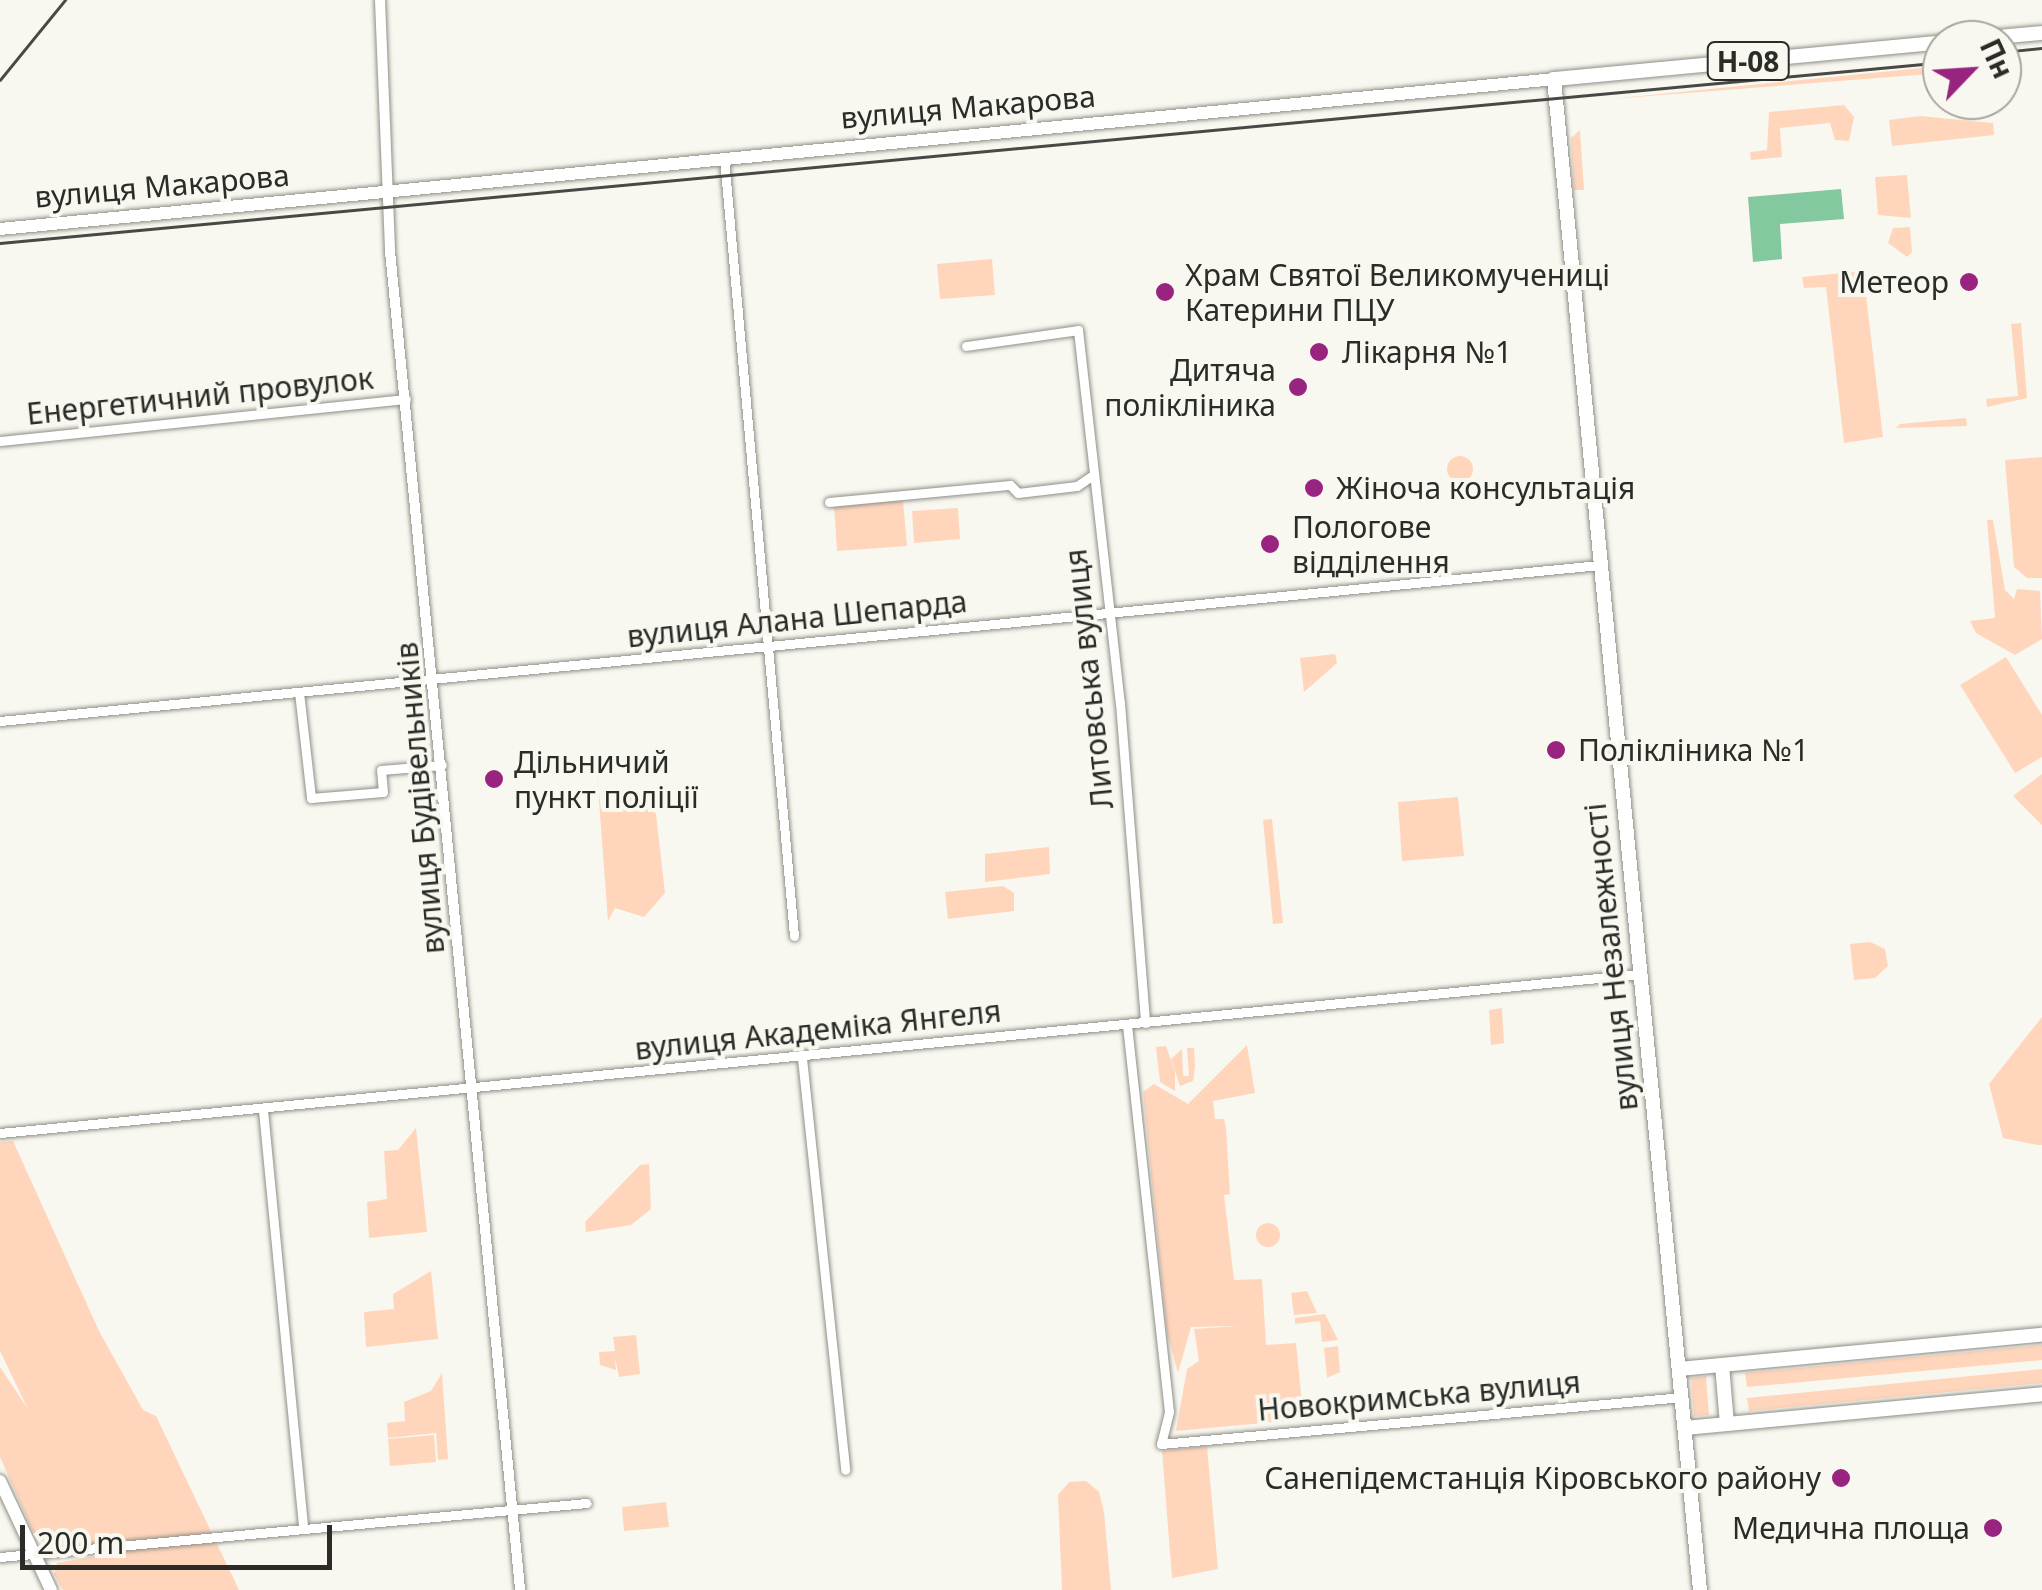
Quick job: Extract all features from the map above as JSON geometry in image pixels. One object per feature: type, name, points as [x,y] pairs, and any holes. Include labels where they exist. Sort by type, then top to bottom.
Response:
[{"type":"main road","name":"вулиця Макарова","points":[[0,229],[1922,44]]},
{"type":"main road","name":"вулиця Незалежності","points":[[1554,79],[1700,1590]]},
{"type":"main road","points":[[1679,1368],[2042,1335]]},
{"type":"main road","points":[[1722,1365],[1727,1424]]},
{"type":"main road","points":[[1685,1428],[2042,1394]]},
{"type":"main road","points":[[0,1481],[51,1590]]},
{"type":"street","name":"вулиця Будівельників","points":[[380,0],[388,192],[406,399],[520,1590]]},
{"type":"street","points":[[724,158],[794,936]]},
{"type":"street","name":"Литовська вулиця","points":[[966,346],[1078,330],[1090,477],[1112,613],[1145,1023]]},
{"type":"street","name":"Енергетичний провулок","points":[[0,441],[406,399]]},
{"type":"street","points":[[828,502],[1010,485],[1018,493],[1077,486],[1090,477]]},
{"type":"street","name":"вулиця Алана Шепарда","points":[[0,721],[1600,565]]},
{"type":"street","points":[[300,692],[311,798],[383,792],[381,770],[442,765]]},
{"type":"street","name":"вулиця Академіка Янгеля","points":[[0,1133],[1640,974]]},
{"type":"street","name":"Новокримська вулиця","points":[[1126,1025],[1168,1412],[1161,1444],[1682,1397]]},
{"type":"street","points":[[802,1058],[846,1470]]},
{"type":"street","points":[[263,1110],[304,1528]]},
{"type":"street","points":[[0,1558],[587,1503]]},
{"type":"shaded area","points":[[1922,68],[1922,75],[1610,99]]},
{"type":"shaded area","points":[[1844,105],[1854,117],[1849,141],[1835,140],[1830,123],[1780,128],[1782,157],[1751,160],[1750,152],[1767,150],[1769,112]]},
{"type":"shaded area","points":[[1920,116],[1922,120],[1993,123],[1994,135],[1892,146],[1889,120]]},
{"type":"shaded area","points":[[1580,130],[1584,190],[1574,190],[1571,138]]},
{"type":"shaded area","points":[[1907,175],[1911,218],[1878,215],[1875,177]]},
{"type":"shaded area","points":[[1841,189],[1844,219],[1780,224],[1782,259],[1753,262],[1748,197]]},
{"type":"shaded area","points":[[1910,227],[1912,252],[1907,257],[1888,243],[1893,228]]},
{"type":"shaded area","points":[[992,259],[995,295],[940,299],[937,264]]},
{"type":"shaded area","points":[[1863,271],[1883,437],[1844,443],[1826,287],[1804,288],[1802,277]]},
{"type":"shaded area","points":[[2021,323],[2027,398],[1987,407],[1986,399],[2018,396],[2011,324]]},
{"type":"shaded area","points":[[1966,418],[1967,426],[1896,428],[1900,424]]},
{"type":"shaded area","points":[[1460,456],[1469,460],[1473,469],[1469,478],[1460,482],[1451,478],[1447,469],[1451,460]]},
{"type":"shaded area","points":[[2042,457],[2042,578],[2027,578],[2014,567],[2005,460]]},
{"type":"shaded area","points":[[903,500],[907,546],[837,551],[834,505]]},
{"type":"shaded area","points":[[958,508],[960,539],[914,543],[912,511]]},
{"type":"shaded area","points":[[1987,520],[1993,520],[2005,590],[2014,599],[2017,589],[2040,591],[2042,639],[2015,655],[1976,633],[1970,621],[1995,618]]},
{"type":"shaded area","points":[[1335,654],[1337,663],[1304,692],[1300,658]]},
{"type":"shaded area","points":[[2006,657],[2042,715],[2042,757],[2015,773],[1960,685]]},
{"type":"shaded area","points":[[597,774],[601,810],[629,795],[644,799],[656,814],[665,893],[644,917],[615,908],[608,921]]},
{"type":"shaded area","points":[[2042,774],[2042,825],[2013,796]]},
{"type":"shaded area","points":[[1458,797],[1464,856],[1402,861],[1398,802]]},
{"type":"shaded area","points":[[1272,819],[1283,923],[1273,924],[1263,820]]},
{"type":"shaded area","points":[[1049,847],[1050,874],[985,882],[985,854]]},
{"type":"shaded area","points":[[1003,886],[1014,893],[1014,911],[948,919],[945,892]]},
{"type":"shaded area","points":[[1870,942],[1885,949],[1888,966],[1875,978],[1854,980],[1850,944]]},
{"type":"shaded area","points":[[1502,1008],[1504,1043],[1491,1045],[1489,1010]]},
{"type":"shaded area","points":[[2042,1017],[2042,1145],[2038,1145],[2003,1138],[1989,1084]]},
{"type":"shaded area","points":[[1247,1045],[1255,1093],[1213,1101],[1215,1119],[1224,1119],[1226,1128],[1230,1194],[1224,1195],[1234,1280],[1262,1279],[1266,1345],[1296,1343],[1303,1413],[1289,1414],[1287,1421],[1176,1431],[1187,1369],[1199,1361],[1194,1329],[1239,1326],[1191,1327],[1178,1373],[1167,1333],[1143,1092],[1154,1084],[1188,1104]]},
{"type":"shaded area","points":[[1166,1046],[1175,1072],[1175,1091],[1160,1082],[1156,1047]]},
{"type":"shaded area","points":[[1187,1048],[1194,1048],[1193,1081],[1180,1086],[1171,1059],[1182,1049],[1183,1076],[1189,1076]]},
{"type":"shaded area","points":[[416,1128],[427,1232],[369,1238],[367,1202],[387,1199],[384,1151],[398,1150]]},
{"type":"shaded area","points":[[13,1141],[99,1331],[143,1410],[156,1416],[239,1590],[63,1590],[54,1574],[57,1563],[97,1556],[89,1537],[48,1547],[34,1534],[0,1457],[0,1367],[28,1409],[0,1351],[0,1142]]},
{"type":"shaded area","points":[[649,1164],[651,1209],[631,1225],[586,1232],[585,1222],[640,1165]]},
{"type":"shaded area","points":[[1268,1223],[1280,1235],[1268,1247],[1256,1235]]},
{"type":"shaded area","points":[[431,1271],[438,1339],[366,1347],[364,1312],[394,1309],[393,1294]]},
{"type":"shaded area","points":[[1307,1291],[1317,1313],[1294,1315],[1291,1293]]},
{"type":"shaded area","points":[[1325,1314],[1338,1340],[1322,1342],[1320,1321],[1295,1324],[1295,1318]]},
{"type":"shaded area","points":[[636,1335],[640,1374],[619,1377],[615,1357],[616,1370],[600,1365],[599,1352],[615,1351],[613,1337]]},
{"type":"shaded area","points":[[2042,1345],[2042,1360],[1747,1387],[1745,1373]]},
{"type":"shaded area","points":[[1338,1346],[1340,1372],[1327,1378],[1324,1348]]},
{"type":"shaded area","points":[[2042,1369],[2042,1383],[1749,1411],[1747,1398]]},
{"type":"shaded area","points":[[442,1373],[448,1459],[438,1460],[436,1433],[388,1438],[387,1423],[405,1421],[404,1402],[431,1391]]},
{"type":"shaded area","points":[[1706,1376],[1709,1415],[1694,1416],[1691,1378]]},
{"type":"shaded area","points":[[434,1435],[436,1462],[390,1466],[388,1439]]},
{"type":"shaded area","points":[[1207,1446],[1218,1569],[1172,1578],[1162,1451]]},
{"type":"shaded area","points":[[1086,1481],[1099,1492],[1104,1512],[1111,1590],[1062,1590],[1058,1495],[1069,1482]]},
{"type":"shaded area","points":[[666,1502],[669,1527],[624,1531],[622,1507]]},
{"type":"tram line","points":[[0,80],[65,0]]},
{"type":"tram line","points":[[2022,50],[2042,48]]},
{"type":"tram line","points":[[0,243],[1922,64]]},
{"type":"place","name":"Метеор","points":[[1969,282]]},
{"type":"place","name":"Храм Святої Великомучениці Катерини ПЦУ","points":[[1165,292]]},
{"type":"place","name":"Лікарня №1","points":[[1319,352]]},
{"type":"place","name":"Дитяча полікліника","points":[[1298,387]]},
{"type":"place","name":"Жіноча консультація","points":[[1314,488]]},
{"type":"place","name":"Пологове відділення","points":[[1270,544]]},
{"type":"place","name":"Полікліника №1","points":[[1556,750]]},
{"type":"place","name":"Дільничий пункт поліції","points":[[494,779]]},
{"type":"place","name":"Санепідемстанція Кіровського району","points":[[1841,1478]]},
{"type":"place","name":"Медична площа","points":[[1993,1528]]}]
